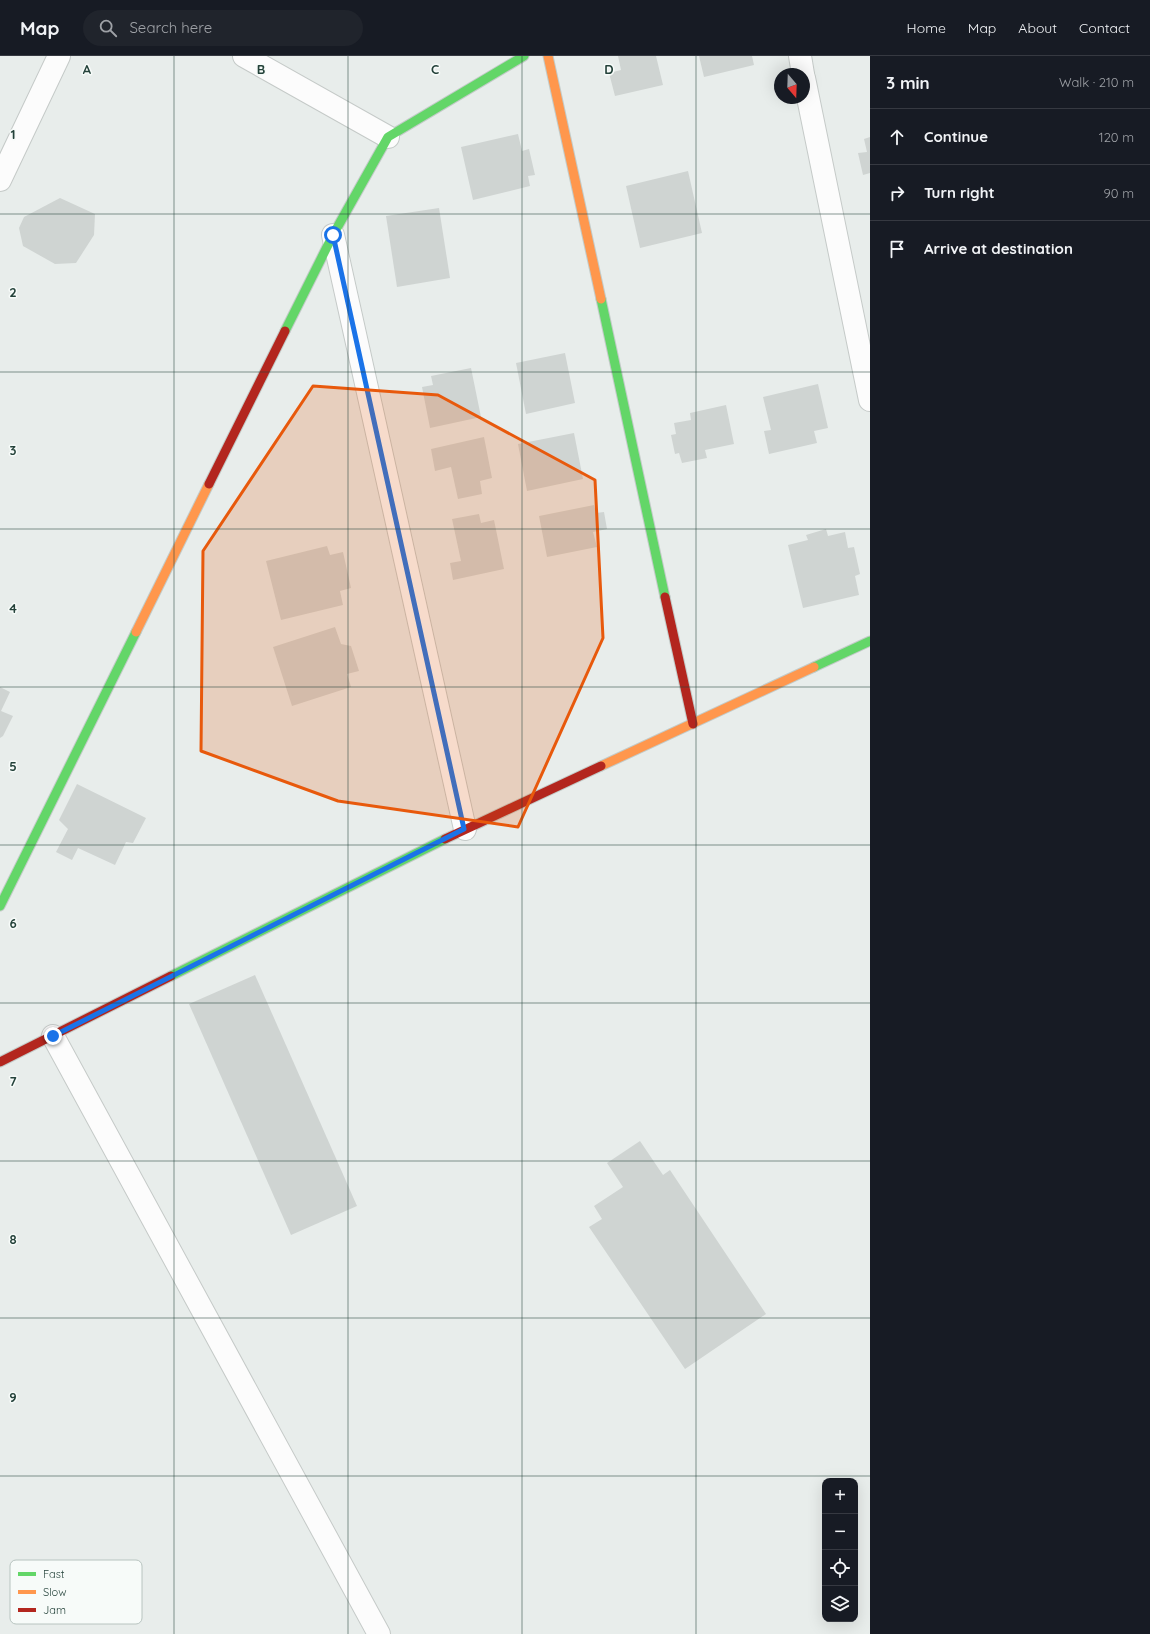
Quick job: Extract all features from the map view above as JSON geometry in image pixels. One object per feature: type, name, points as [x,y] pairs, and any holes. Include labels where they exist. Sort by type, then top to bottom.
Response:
[{"type":"street","points":[[0,180],[59,56]]},
{"type":"street","points":[[244,56],[388,137]]},
{"type":"street","points":[[0,906],[333,235],[388,137],[524,56]]},
{"type":"street","points":[[548,56],[693,724]]},
{"type":"street","points":[[800,56],[802,68]]},
{"type":"street","points":[[809,104],[870,400]]},
{"type":"street","points":[[333,235],[464,829]]},
{"type":"street","points":[[0,1062],[464,829],[870,641]]},
{"type":"street","points":[[53,1036],[379,1634]]},
{"type":"highlighted area","points":[[313,386],[438,395],[595,480],[603,638],[518,827],[338,801],[201,751],[203,551]]},
{"type":"building","points":[[618,56],[656,56],[663,85],[615,96],[609,73],[621,70]]},
{"type":"building","points":[[699,56],[752,56],[754,65],[704,77]]},
{"type":"building","points":[[518,134],[522,151],[529,149],[535,175],[528,176],[530,186],[473,200],[461,147]]},
{"type":"building","points":[[870,137],[870,173],[863,175],[858,153],[867,152],[864,139]]},
{"type":"building","points":[[688,171],[702,233],[640,248],[626,186]]},
{"type":"building","points":[[60,198],[95,214],[94,235],[76,263],[55,264],[23,246],[19,228],[24,217]]},
{"type":"building","points":[[439,208],[450,278],[397,287],[386,216]]},
{"type":"building","points":[[565,353],[575,403],[526,414],[516,363]]},
{"type":"building","points":[[471,368],[481,417],[430,428],[422,387],[433,385],[431,376]]},
{"type":"building","points":[[818,384],[828,428],[814,431],[817,443],[769,454],[764,431],[771,430],[763,397]]},
{"type":"building","points":[[726,405],[734,444],[705,450],[707,458],[682,463],[679,453],[675,454],[671,435],[676,434],[674,423],[691,420],[690,413]]},
{"type":"building","points":[[574,433],[583,479],[527,491],[518,444]]},
{"type":"building","points":[[484,437],[492,478],[480,481],[482,494],[458,499],[451,467],[435,471],[431,449]]},
{"type":"building","points":[[594,505],[596,513],[604,512],[607,529],[593,532],[597,547],[547,557],[539,516]]},
{"type":"building","points":[[479,514],[481,523],[494,520],[504,569],[453,580],[450,563],[461,561],[452,519]]},
{"type":"building","points":[[826,529],[828,536],[845,532],[848,548],[854,547],[860,574],[855,576],[859,595],[803,608],[788,545],[808,540],[806,535]]},
{"type":"building","points":[[327,546],[330,555],[343,552],[351,588],[340,591],[343,605],[281,620],[266,561]]},
{"type":"building","points":[[335,627],[341,644],[351,646],[359,671],[347,674],[351,687],[292,706],[273,647]]},
{"type":"building","points":[[0,687],[10,692],[1,711],[13,716],[3,736],[0,738]]},
{"type":"building","points":[[77,784],[146,818],[133,843],[126,842],[115,865],[78,848],[72,860],[56,852],[68,829],[59,820]]},
{"type":"building","points":[[255,975],[357,1206],[291,1235],[189,1004]]},
{"type":"building","points":[[640,1141],[663,1175],[670,1170],[766,1314],[685,1369],[589,1227],[602,1219],[594,1206],[623,1187],[607,1163]]},
{"type":"traffic: fast","points":[[285,331],[333,235],[388,137],[524,56]]},
{"type":"traffic: fast","points":[[601,299],[665,597]]},
{"type":"traffic: fast","points":[[0,906],[136,632]]},
{"type":"traffic: fast","points":[[814,667],[870,641]]},
{"type":"traffic: fast","points":[[171,976],[445,839]]},
{"type":"traffic: slow","points":[[548,56],[601,299]]},
{"type":"traffic: slow","points":[[136,632],[209,484]]},
{"type":"traffic: slow","points":[[601,766],[814,667]]},
{"type":"traffic: jam","points":[[209,484],[285,331]]},
{"type":"traffic: jam","points":[[665,597],[693,724]]},
{"type":"traffic: jam","points":[[445,839],[601,766]]},
{"type":"traffic: jam","points":[[0,1062],[171,976]]},
{"type":"route","points":[[53,1036],[464,829],[333,235]]}]
